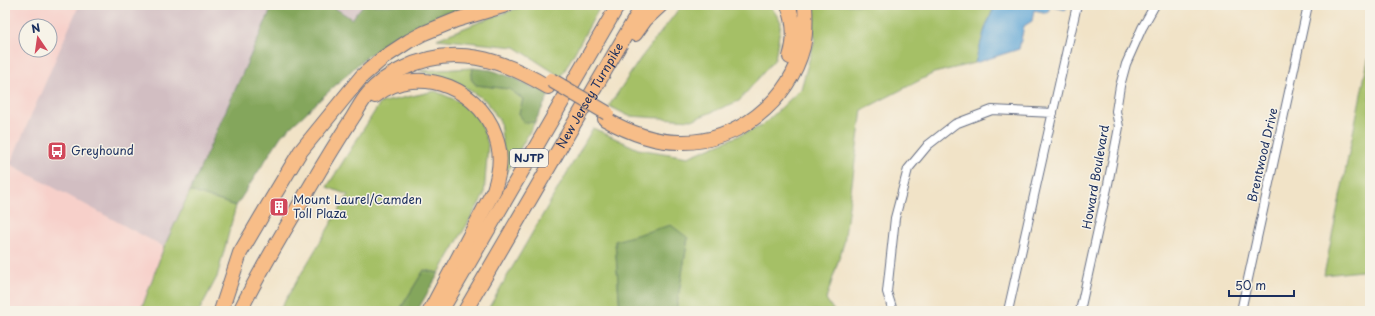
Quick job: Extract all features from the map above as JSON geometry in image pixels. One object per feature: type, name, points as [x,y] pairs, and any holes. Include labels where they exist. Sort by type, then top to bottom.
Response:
[{"type":"highway","points":[[221,311],[240,253],[300,152],[362,76],[384,58],[409,41],[438,26],[506,5]]},
{"type":"highway","name":"New Jersey Turnpike","points":[[440,311],[618,5]]},
{"type":"highway","name":"New Jersey Turnpike","points":[[465,311],[643,5]]},
{"type":"highway","points":[[551,165],[566,151],[614,65],[636,32],[660,5]]},
{"type":"highway","points":[[606,116],[653,131],[676,134],[711,130],[748,113],[766,97],[780,79],[791,57],[794,31],[792,15],[788,5]]},
{"type":"highway","points":[[334,110],[388,66],[414,54],[441,48],[467,47],[494,52],[517,62],[550,84],[633,133],[668,142],[704,140],[727,133],[749,122],[767,108],[775,99],[788,80],[802,48],[806,26],[805,5]]},
{"type":"highway","points":[[240,309],[327,158],[368,94],[386,78],[417,62],[440,56],[453,55],[476,57],[499,63],[550,84]]},
{"type":"highway","points":[[353,117],[372,98],[388,87],[405,82],[430,81],[447,85],[471,99],[483,112],[496,137],[499,145],[500,162],[494,190],[430,311]]},
{"type":"highway","points":[[217,311],[227,294]]},
{"type":"street","points":[[1008,311],[1077,5]]},
{"type":"street","name":"Howard Boulevard","points":[[1080,311],[1108,188],[1119,127],[1116,112],[1126,64],[1142,28],[1155,5]]},
{"type":"street","name":"Brentwood Drive","points":[[1241,311],[1308,5]]},
{"type":"street","points":[[893,311],[887,292],[894,225],[908,169],[928,145],[955,124],[992,110],[1053,113]]},
{"type":"shaded area","points":[[5,5],[406,5],[304,75],[167,311],[5,311]]},
{"type":"shaded area","points":[[79,5],[273,5],[164,247],[10,164],[56,58],[58,58],[58,53]]},
{"type":"shaded area","points":[[330,5],[363,5],[353,19]]},
{"type":"green space","points":[[273,5],[330,5],[352,19],[363,5],[484,5],[368,55],[281,136],[236,206],[190,191]]},
{"type":"green space","points":[[527,5],[601,5],[561,77],[515,47],[437,39],[487,19]]},
{"type":"green space","points":[[682,5],[770,5],[781,22],[775,59],[739,101],[692,120],[629,116],[609,106],[640,59]]},
{"type":"green space","points":[[809,5],[995,5],[985,29],[975,63],[934,73],[862,110],[844,243],[826,299],[834,311],[676,311],[688,238],[615,241],[620,311],[487,311],[593,128],[638,149],[688,157],[762,126],[801,89],[815,39]]},
{"type":"green space","points":[[1370,50],[1370,270],[1324,275]]},
{"type":"green space","points":[[473,68],[471,79],[476,85],[509,89],[523,99],[519,113],[524,122],[535,122],[506,174],[500,121],[485,100],[455,81],[420,71]]},
{"type":"green space","points":[[473,68],[491,70],[513,77],[533,88],[539,88],[549,95],[535,122],[524,123],[519,113],[523,99],[509,89],[476,85],[471,79]]},
{"type":"green space","points":[[435,91],[476,109],[488,144],[484,195],[439,273],[424,270],[399,311],[279,311],[348,195],[327,187],[380,103]]},
{"type":"green space","points":[[190,191],[236,206],[217,277],[199,311],[139,311],[143,305],[164,247]]},
{"type":"green space","points":[[671,225],[688,238],[676,311],[620,311],[615,241]]},
{"type":"green space","points":[[424,270],[439,273],[417,311],[399,311]]},
{"type":"water","points":[[995,5],[1067,5],[1066,10],[1050,6],[1048,13],[1034,10],[1032,21],[1024,26],[1019,49],[975,63],[985,29]]},
{"type":"place","name":"Greyhound","points":[[57,151]]},
{"type":"place","name":"Mount Laurel/Camden Toll Plaza","points":[[279,207]]}]
